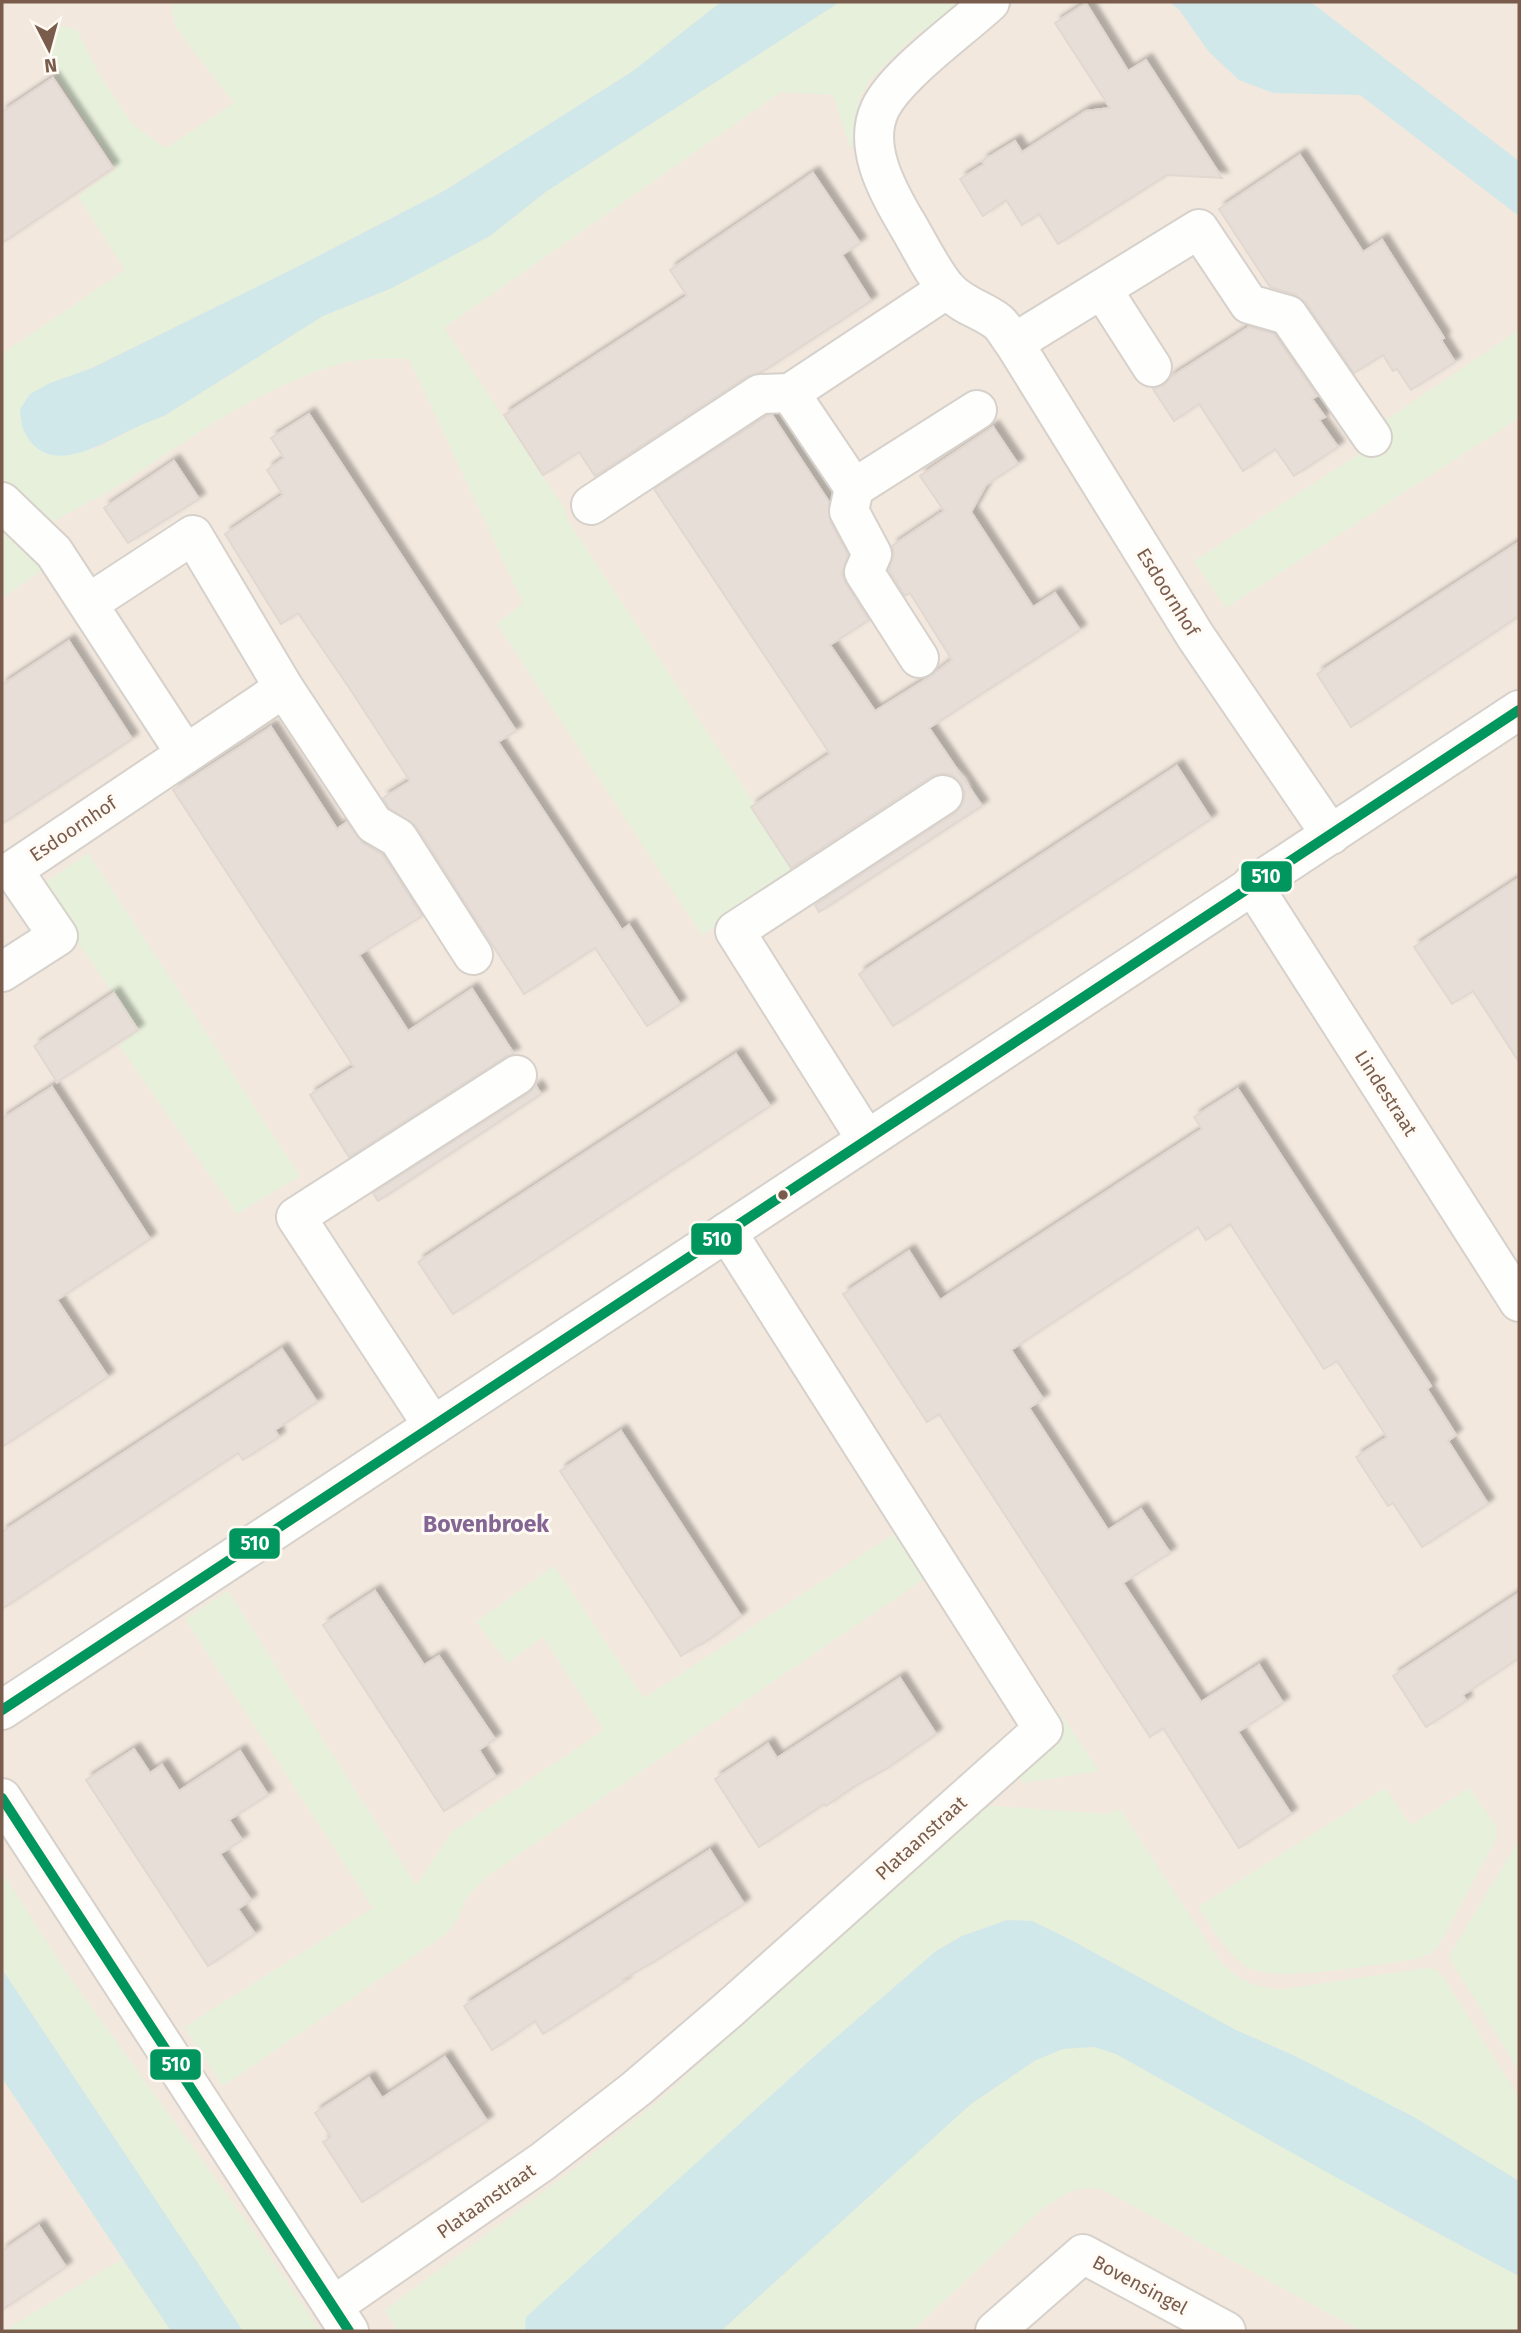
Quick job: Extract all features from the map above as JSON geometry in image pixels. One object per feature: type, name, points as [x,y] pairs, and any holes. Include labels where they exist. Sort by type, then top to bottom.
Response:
[{"type":"street","name":"Esdoornhof","points":[[990,2],[929,54],[890,93],[879,110],[875,134],[878,163],[887,191],[947,289],[966,306],[998,322],[1014,343],[1196,636],[1331,835]]},
{"type":"street","points":[[1014,343],[1199,229],[1249,304],[1288,315],[1372,437]]},
{"type":"street","points":[[591,505],[760,394],[790,393],[947,289]]},
{"type":"street","points":[[1102,289],[1152,367]]},
{"type":"street","points":[[790,393],[854,488]]},
{"type":"street","points":[[919,657],[864,572],[872,554],[849,511],[854,488],[977,410]]},
{"type":"street","points":[[2,502],[54,552],[185,753]]},
{"type":"street","points":[[89,603],[192,535],[284,688],[374,824],[398,838],[473,955]]},
{"type":"street","name":"Esdoornhof","points":[[2,972],[58,936],[13,870],[284,688]]},
{"type":"street","points":[[2,1710],[1519,710]]},
{"type":"street","points":[[866,1139],[735,931],[943,795]]},
{"type":"street","name":"Lindestraat","points":[[1252,884],[1519,1303]]},
{"type":"street","points":[[433,1426],[296,1217],[517,1075]]},
{"type":"street","name":"Plataanstraat","points":[[341,2318],[636,2089],[1043,1729],[727,1231]]},
{"type":"street","points":[[2,1798],[341,2318]]},
{"type":"street","name":"Bovensingel","points":[[995,2331],[1083,2254],[1226,2331]]},
{"type":"shaded area","points":[[2,2],[1519,2],[1519,2331],[2,2331]]},
{"type":"green space","points":[[170,2],[721,2],[633,71],[443,191],[297,267],[92,368],[50,383],[94,450],[164,416],[323,316],[392,287],[490,236],[547,191],[840,2],[973,2],[957,16],[918,33],[869,81],[859,100],[851,150],[833,95],[781,92],[444,328],[800,873],[702,935],[497,624],[523,603],[409,359],[359,360],[302,377],[224,417],[116,487],[47,525],[2,485],[2,354],[125,270],[78,196],[116,169],[50,68],[42,43],[50,29],[62,26],[77,30],[98,72],[133,125],[166,148],[234,103],[176,28]]},
{"type":"green space","points":[[1519,330],[1519,418],[1226,608],[1194,561],[1387,436],[1381,423]]},
{"type":"green space","points":[[2,520],[45,568],[2,598]]},
{"type":"green space","points":[[88,853],[300,1176],[237,1214],[119,1045],[138,1029],[39,887]]},
{"type":"green space","points":[[903,1528],[933,1573],[486,1877],[465,1900],[459,1917],[446,1934],[223,2086],[184,2027],[373,1908],[185,1619],[228,1591],[416,1885],[452,1832],[604,1730],[543,1637],[508,1663],[476,1622],[554,1566],[644,1698]]},
{"type":"green space","points":[[1052,1714],[1061,1714],[1099,1771],[1023,1783],[1015,1771]]},
{"type":"green space","points":[[1385,1788],[1411,1825],[1469,1788],[1496,1826],[1496,1839],[1438,1947],[1417,1959],[1302,1973],[1259,1971],[1238,1960],[1219,1939],[1198,1907]]},
{"type":"green space","points":[[980,1805],[1107,1814],[1120,1809],[1219,1960],[1248,1982],[1284,1989],[1426,1968],[1435,1969],[1443,1976],[1519,2098],[1519,2181],[1414,2117],[1293,2055],[1236,2030],[1071,1940],[1032,1921],[1007,1920],[961,1936],[936,1951],[818,2053],[527,2317],[525,2331],[397,2331],[385,2310],[579,2165],[663,2097]]},
{"type":"green space","points":[[1519,1840],[1519,2071],[1450,1959],[1450,1954]]},
{"type":"green space","points":[[2,1872],[66,1972],[250,2226],[320,2331],[243,2331],[2,1969]]},
{"type":"green space","points":[[1094,2047],[1116,2054],[1406,2217],[1519,2276],[1519,2331],[1361,2331],[1102,2189],[1090,2188],[1071,2191],[1042,2209],[912,2331],[721,2331],[971,2104],[1036,2060],[1063,2049]]},
{"type":"green space","points":[[122,2259],[171,2331],[4,2331]]},
{"type":"water","points":[[721,2],[840,2],[547,191],[490,236],[392,288],[323,316],[164,416],[94,448],[68,455],[43,452],[24,431],[20,409],[30,394],[50,383],[92,368],[444,191],[633,71]]},
{"type":"water","points":[[1170,2],[1312,3],[1519,161],[1519,216],[1360,95],[1273,93],[1239,80],[1209,52],[1180,11]]},
{"type":"water","points":[[1007,1920],[1032,1921],[1071,1940],[1236,2030],[1293,2055],[1414,2117],[1519,2181],[1519,2276],[1116,2054],[1094,2047],[1063,2049],[1036,2060],[971,2104],[721,2331],[525,2331],[526,2317],[818,2053],[936,1951],[962,1936]]},
{"type":"water","points":[[2,1969],[243,2331],[171,2331],[2,2078]]},
{"type":"building","points":[[1086,3],[1128,71],[1146,60],[1222,178],[1167,175],[1058,244],[1039,214],[1022,225],[1006,200],[983,216],[960,179],[984,164],[982,161],[1015,141],[1022,152],[1086,111],[1110,108],[1055,23]]},
{"type":"building","points":[[53,78],[113,168],[2,243],[2,112]]},
{"type":"building","points":[[1300,155],[1363,252],[1382,240],[1444,338],[1441,340],[1455,362],[1411,390],[1397,369],[1393,371],[1383,355],[1354,373],[1306,303],[1294,294],[1270,287],[1219,209]]},
{"type":"building","points":[[813,173],[860,243],[842,255],[871,301],[762,372],[748,376],[595,476],[579,452],[543,475],[504,415],[687,296],[670,270]]},
{"type":"building","points":[[1249,327],[1274,334],[1317,396],[1312,399],[1325,417],[1319,420],[1338,447],[1294,476],[1275,449],[1243,471],[1199,404],[1174,421],[1153,389],[1164,385],[1171,377]]},
{"type":"building","points":[[309,414],[516,731],[498,742],[622,930],[629,925],[680,1004],[647,1026],[595,948],[524,994],[416,826],[389,808],[383,798],[410,781],[298,613],[281,624],[225,534],[283,495],[267,470],[284,458],[271,438]]},
{"type":"building","points":[[772,415],[829,502],[830,521],[848,555],[842,574],[869,620],[830,645],[875,711],[952,660],[910,593],[905,596],[889,570],[894,554],[892,546],[944,511],[920,476],[993,427],[1018,464],[986,485],[971,512],[1033,607],[1055,593],[1080,630],[929,728],[982,806],[819,912],[815,905],[955,813],[963,804],[965,793],[961,783],[952,775],[942,773],[932,776],[791,868],[751,807],[830,754],[654,489]]},
{"type":"building","points":[[174,461],[199,499],[128,543],[104,508]]},
{"type":"building","points":[[1519,542],[1519,616],[1351,727],[1317,674]]},
{"type":"building","points":[[69,641],[132,739],[2,824],[2,685]]},
{"type":"building","points":[[271,727],[337,829],[347,822],[362,843],[382,854],[422,916],[359,955],[408,1031],[472,989],[514,1054],[505,1057],[349,1157],[310,1095],[354,1067],[173,790]]},
{"type":"building","points":[[1177,766],[1211,819],[893,1026],[859,974]]},
{"type":"building","points":[[1519,878],[1519,1062],[1473,991],[1452,1004],[1414,947]]},
{"type":"building","points":[[114,993],[138,1030],[57,1082],[34,1046]]},
{"type":"building","points":[[736,1054],[770,1106],[453,1314],[418,1262]]},
{"type":"building","points":[[536,1086],[541,1094],[378,1201],[373,1193]]},
{"type":"building","points":[[52,1087],[150,1239],[57,1300],[108,1377],[2,1447],[2,1119]]},
{"type":"building","points":[[1238,1089],[1431,1386],[1427,1389],[1456,1435],[1448,1441],[1488,1504],[1422,1547],[1393,1503],[1388,1506],[1356,1457],[1387,1437],[1337,1361],[1324,1369],[1230,1224],[1206,1240],[1198,1227],[1011,1350],[1043,1399],[1029,1408],[1108,1530],[1141,1509],[1170,1553],[1123,1583],[1201,1702],[1259,1665],[1283,1703],[1238,1732],[1291,1814],[1239,1848],[1163,1728],[1150,1737],[939,1414],[927,1422],[843,1294],[909,1251],[940,1300],[1202,1129],[1194,1117]]},
{"type":"building","points":[[282,1349],[317,1402],[275,1430],[279,1437],[243,1460],[238,1453],[2,1609],[2,1532]]},
{"type":"building","points":[[621,1431],[741,1616],[681,1656],[560,1471]]},
{"type":"building","points":[[375,1591],[424,1665],[439,1656],[495,1739],[479,1750],[496,1777],[444,1811],[323,1625]]},
{"type":"building","points":[[1519,1593],[1519,1658],[1463,1695],[1466,1701],[1426,1727],[1393,1676]]},
{"type":"building","points":[[900,1678],[936,1734],[886,1769],[826,1806],[824,1804],[759,1847],[715,1779],[768,1744],[777,1758]]},
{"type":"building","points":[[134,1749],[150,1773],[162,1765],[179,1791],[240,1751],[268,1795],[229,1820],[242,1840],[220,1854],[251,1900],[238,1909],[255,1934],[208,1966],[86,1780]]},
{"type":"building","points":[[710,1850],[744,1904],[623,1979],[625,1981],[543,2034],[535,2021],[492,2050],[464,2006]]},
{"type":"building","points":[[445,2057],[487,2121],[362,2202],[323,2142],[331,2137],[315,2113],[369,2078],[382,2098]]},
{"type":"building","points":[[39,2226],[66,2267],[2,2310],[2,2251]]},
{"type":"transit line","name":"510","points":[[2,1710],[1519,710]]},
{"type":"transit line","name":"510","points":[[2,1798],[349,2331]]},
{"type":"district","name":"Bovenbroek","points":[[486,1524]]}]
